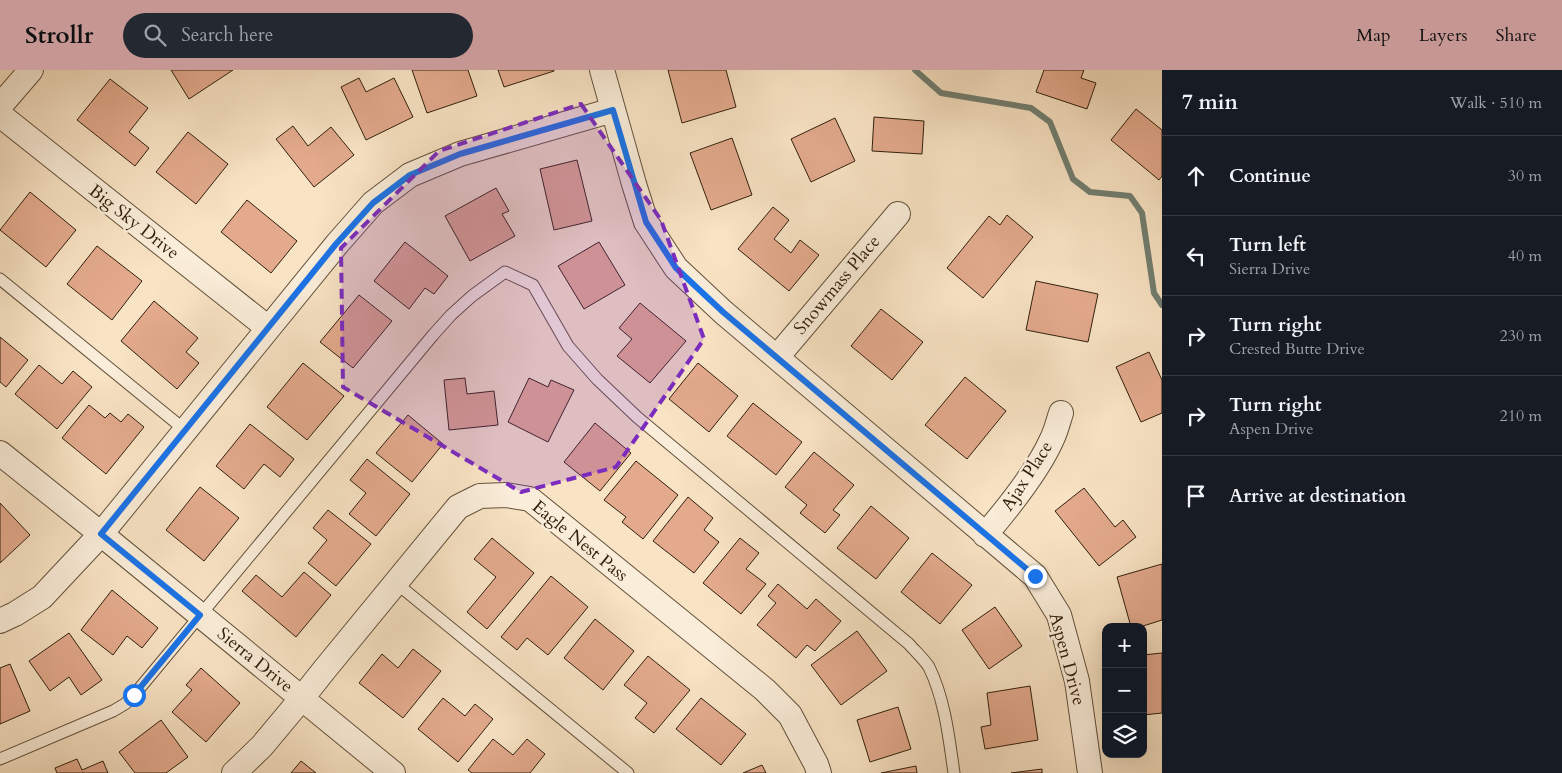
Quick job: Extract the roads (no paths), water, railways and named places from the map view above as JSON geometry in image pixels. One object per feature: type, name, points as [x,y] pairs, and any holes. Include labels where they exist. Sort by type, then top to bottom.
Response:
[{"type":"street","points":[[0,106],[30,70]]},
{"type":"street","name":"Aspen Drive","points":[[602,70],[646,222],[676,268],[723,312],[1035,576],[1059,615],[1077,681],[1090,773]]},
{"type":"street","points":[[0,621],[42,597],[101,534],[336,244],[373,203],[410,175],[460,154],[613,110]]},
{"type":"street","name":"Big Sky Drive","points":[[0,115],[268,328]]},
{"type":"street","name":"Snowmass Place","points":[[777,357],[898,214]]},
{"type":"street","name":"Ajax Place","points":[[985,535],[1003,514],[1041,460],[1052,438],[1061,413]]},
{"type":"street","name":"Sierra Drive","points":[[0,453],[393,773]]},
{"type":"street","name":"Eagle Nest Pass","points":[[234,773],[262,746],[458,507],[480,496],[506,495],[530,500],[765,690],[790,715],[819,773]]},
{"type":"lane","points":[[0,759],[113,711],[125,704],[445,322],[472,296],[505,272],[532,285],[568,346],[597,379],[637,417],[909,644],[928,665],[939,693],[954,773]]},
{"type":"lane","points":[[0,278],[185,430]]},
{"type":"lane","points":[[396,583],[628,773]]},
{"type":"waterway","points":[[915,70],[941,93],[1031,108],[1050,122],[1073,179],[1090,192],[1130,196],[1142,213],[1154,293],[1162,305]]}]
